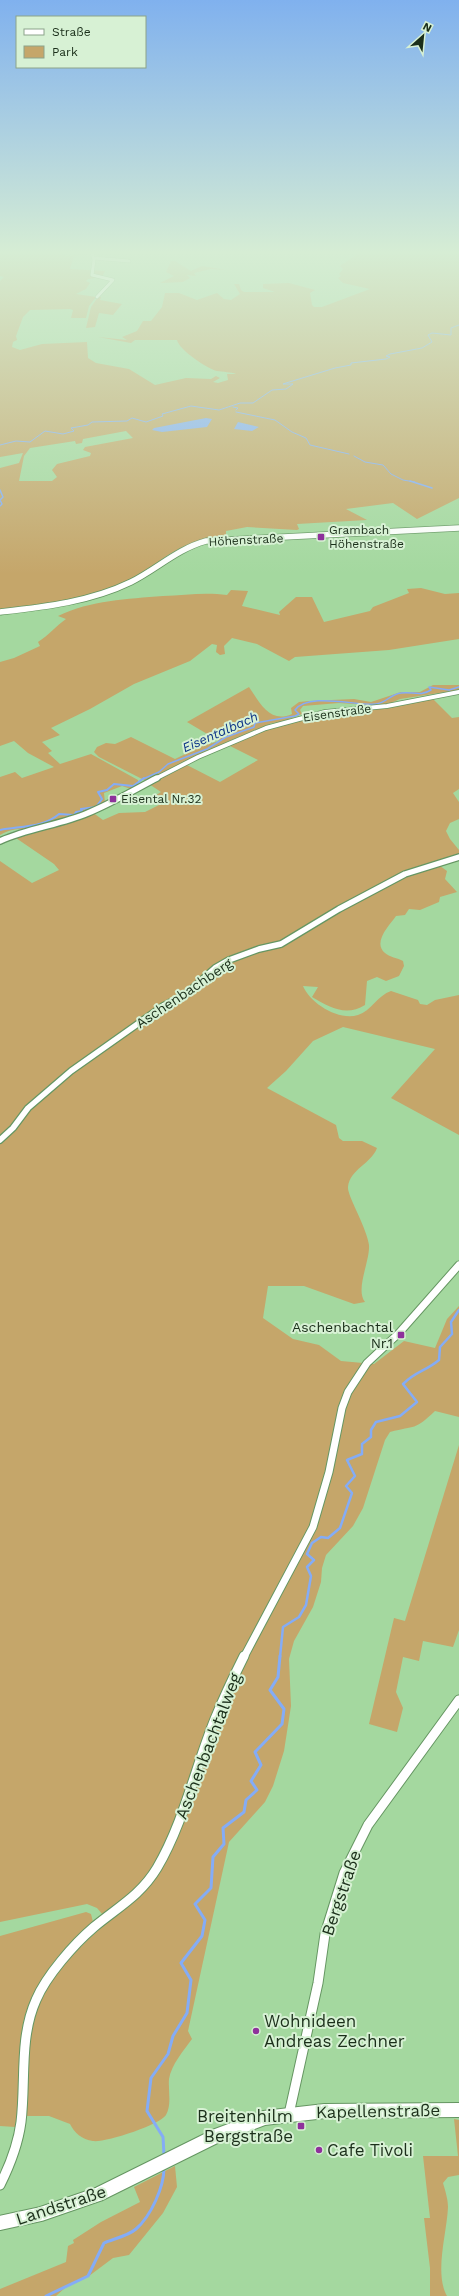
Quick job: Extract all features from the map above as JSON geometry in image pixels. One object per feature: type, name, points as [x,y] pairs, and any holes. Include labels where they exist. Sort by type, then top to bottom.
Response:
[{"type":"main road","name":"Kapellenstraße","points":[[121,2185],[182,2153],[250,2123],[289,2114],[356,2110],[459,2110]]},
{"type":"main road","name":"Landstraße","points":[[0,2223],[58,2209],[121,2185]]},
{"type":"street","name":"Höhenstraße","points":[[0,612],[99,595],[139,578],[181,550],[206,541],[459,528]]},
{"type":"street","name":"Eisenstraße","points":[[0,842],[15,834],[78,818],[132,792],[198,757],[266,728],[325,712],[387,706],[459,692]]},
{"type":"street","name":"Aschenbachberg","points":[[0,1140],[13,1128],[28,1108],[71,1071],[163,1006],[186,994],[215,968],[229,960],[259,949],[281,944],[340,909],[406,874],[459,857]]},
{"type":"street","name":"Aschenbachtalweg","points":[[0,2185],[13,2158],[21,2123],[27,2030],[35,2001],[42,1987],[68,1954],[93,1928],[133,1898],[142,1889],[157,1867],[181,1817],[215,1719],[237,1670],[313,1527],[329,1472],[342,1408],[348,1392],[367,1363],[399,1332],[459,1265]]},
{"type":"street","name":"Bergstraße","points":[[289,2114],[316,1990],[325,1934],[344,1874],[357,1845],[371,1820],[459,1700]]},
{"type":"green space","points":[[0,360],[91,360],[96,363],[129,369],[155,385],[186,378],[211,379],[216,376],[220,378],[213,382],[218,383],[228,380],[227,374],[236,374],[213,370],[197,360],[459,360],[459,498],[417,519],[393,503],[346,509],[367,520],[297,524],[299,529],[297,530],[247,527],[226,531],[226,535],[222,539],[197,543],[181,548],[126,582],[79,597],[32,606],[0,610],[0,468],[19,463],[23,453],[0,457]],"holes":[[[126,431],[133,438],[85,447],[83,450],[91,453],[90,456],[57,464],[52,470],[57,477],[52,481],[19,481],[24,456],[30,448],[75,441],[76,444],[82,443],[83,439]]]},
{"type":"green space","points":[[421,588],[445,594],[459,593],[459,639],[389,650],[295,657],[289,661],[257,644],[232,638],[224,646],[225,654],[220,655],[216,652],[217,645],[212,644],[190,661],[134,684],[90,709],[51,728],[60,735],[42,742],[52,751],[48,753],[60,764],[91,754],[138,780],[138,786],[131,789],[122,786],[104,793],[105,803],[80,814],[63,820],[36,827],[10,831],[0,835],[0,777],[15,772],[22,778],[54,767],[28,753],[14,741],[0,746],[0,662],[14,658],[40,646],[38,642],[66,619],[58,616],[96,603],[109,601],[195,594],[227,595],[231,590],[248,591],[242,606],[280,615],[279,612],[296,597],[312,597],[324,622],[370,611],[373,607],[409,593],[407,589]]},
{"type":"green space","points":[[433,685],[459,685],[459,690],[400,699],[384,706],[339,703],[303,706],[300,710],[302,714],[281,722],[272,723],[227,742],[146,781],[99,757],[94,752],[97,747],[106,743],[115,744],[131,737],[175,759],[202,746],[219,741],[187,722],[249,687],[266,710],[278,716],[284,716],[292,714],[291,708],[299,702],[354,699],[371,702],[401,692],[420,692]]},
{"type":"green space","points":[[433,699],[452,718],[459,717],[459,789],[453,793],[459,802],[459,819],[450,823],[446,831],[450,839],[459,850],[459,855],[436,863],[447,871],[445,879],[457,892],[440,897],[439,902],[420,910],[409,909],[405,915],[396,916],[383,934],[380,944],[381,949],[385,953],[403,961],[404,966],[399,976],[386,981],[377,977],[367,981],[365,1005],[358,1009],[351,1010],[331,1007],[312,997],[318,987],[303,986],[312,999],[318,1004],[334,1013],[350,1016],[363,1013],[382,996],[391,991],[418,1000],[420,1004],[427,1005],[435,1000],[459,995],[459,1135],[391,1098],[435,1049],[343,1027],[313,1041],[286,1071],[267,1088],[336,1125],[339,1138],[343,1141],[362,1141],[377,1148],[374,1154],[356,1171],[348,1187],[365,1230],[369,1245],[369,1252],[362,1283],[362,1297],[365,1302],[354,1304],[304,1286],[268,1286],[263,1318],[293,1339],[319,1345],[341,1361],[374,1364],[404,1341],[435,1348],[447,1319],[459,1306],[459,1417],[435,1411],[418,1425],[390,1432],[385,1440],[363,1508],[353,1526],[326,1555],[322,1568],[321,1582],[313,1607],[294,1641],[289,1659],[291,1706],[284,1751],[273,1786],[265,1802],[229,1842],[188,2031],[192,2039],[178,2058],[170,2074],[168,2111],[162,2119],[154,2124],[119,2136],[93,2141],[85,2139],[79,2135],[70,2124],[49,2116],[26,2116],[30,2042],[34,2014],[49,1984],[59,1970],[83,1944],[108,1921],[97,1908],[87,1904],[0,1922],[0,861],[32,883],[59,870],[54,864],[13,836],[92,812],[103,820],[119,813],[145,812],[159,805],[150,799],[161,792],[149,784],[185,764],[220,782],[258,760],[228,745],[267,729],[326,712]]},
{"type":"green space","points":[[459,1445],[459,1630],[453,1647],[423,1641],[419,1661],[403,1657],[396,1692],[403,1708],[397,1732],[369,1724],[394,1618],[405,1621]]},
{"type":"green space","points":[[86,1912],[91,1914],[93,1922],[58,1956],[38,1985],[31,2000],[25,2015],[22,2030],[18,2103],[15,2127],[0,2126],[0,1936]]},
{"type":"green space","points":[[454,2119],[459,2120],[459,2175],[448,2177],[443,2183],[448,2207],[441,2265],[443,2287],[447,2296],[430,2296],[430,2268],[424,2218],[430,2218],[423,2156],[458,2156]]},
{"type":"green space","points":[[175,2166],[177,2187],[163,2213],[129,2255],[113,2258],[89,2276],[66,2287],[56,2296],[0,2296],[0,2289],[66,2262],[68,2246],[74,2243],[73,2240],[101,2222],[140,2202],[134,2187]]},
{"type":"water","points":[[206,418],[212,419],[207,427],[162,432],[152,430],[154,428]]},
{"type":"water","points":[[238,422],[259,427],[252,431],[234,429]]},
{"type":"waterway","points":[[0,445],[16,441],[30,442],[45,431],[63,434],[74,431],[71,428],[88,425],[92,422],[127,421],[132,418],[146,422],[163,416],[162,414],[191,406],[219,410],[240,403],[253,403],[272,390],[286,389],[293,384],[283,384],[335,368],[351,365],[351,363],[376,360]]},
{"type":"waterway","points":[[233,407],[238,408],[236,410]]},
{"type":"waterway","points":[[236,412],[275,420],[292,432],[306,438],[310,445],[349,454]]},
{"type":"waterway","points":[[354,456],[365,462],[383,465],[391,474],[403,480],[411,481]]},
{"type":"waterway","points":[[411,481],[432,488]]},
{"type":"waterway","points":[[0,490],[3,497],[0,500],[2,504],[0,506]]},
{"type":"waterway","name":"Eisentalbach","points":[[143,779],[159,772],[168,764],[207,749],[226,737],[254,727],[255,723],[295,716],[299,714],[295,710],[301,705],[310,702],[333,701],[376,704],[383,702],[397,694],[427,692],[431,690],[429,687],[449,690],[459,687]]},
{"type":"waterway","name":"Eisentalbach","points":[[0,830],[39,824],[53,819],[59,814],[74,815],[76,812],[82,811],[81,809],[96,807],[102,799],[98,792],[107,790],[114,784],[133,786],[144,778]]},
{"type":"waterway","points":[[280,1657],[283,1627],[299,1617],[306,1605],[311,1576],[307,1567],[314,1560],[307,1554],[312,1543],[321,1537],[328,1538],[340,1528],[352,1493],[346,1486],[355,1476],[347,1460],[362,1454],[362,1444],[371,1437],[371,1430],[376,1422],[400,1416],[417,1402],[403,1384],[412,1376],[430,1367],[439,1360],[440,1347],[452,1334],[451,1322],[459,1310]]},
{"type":"waterway","points":[[164,2155],[163,2137],[147,2111],[151,2078],[168,2054],[173,2036],[187,2013],[191,1980],[181,1963],[202,1936],[205,1920],[195,1904],[211,1888],[213,1857],[224,1844],[223,1828],[244,1812],[246,1800],[257,1790],[251,1781],[261,1765],[255,1752],[282,1724],[284,1709],[270,1690],[278,1677],[280,1656]]},
{"type":"waterway","points":[[46,2296],[88,2276],[104,2243],[129,2234],[142,2223],[156,2201],[162,2184],[164,2168]]},
{"type":"place","name":"Grambach Höhenstraße","points":[[321,537]]},
{"type":"place","name":"Eisental Nr.32","points":[[113,799]]},
{"type":"place","name":"Aschenbachtal Nr.1","points":[[401,1335]]},
{"type":"place","name":"Wohnideen Andreas Zechner","points":[[256,2031]]},
{"type":"place","name":"Breitenhilm Bergstraße","points":[[301,2126]]},
{"type":"place","name":"Cafe Tivoli","points":[[319,2150]]}]
